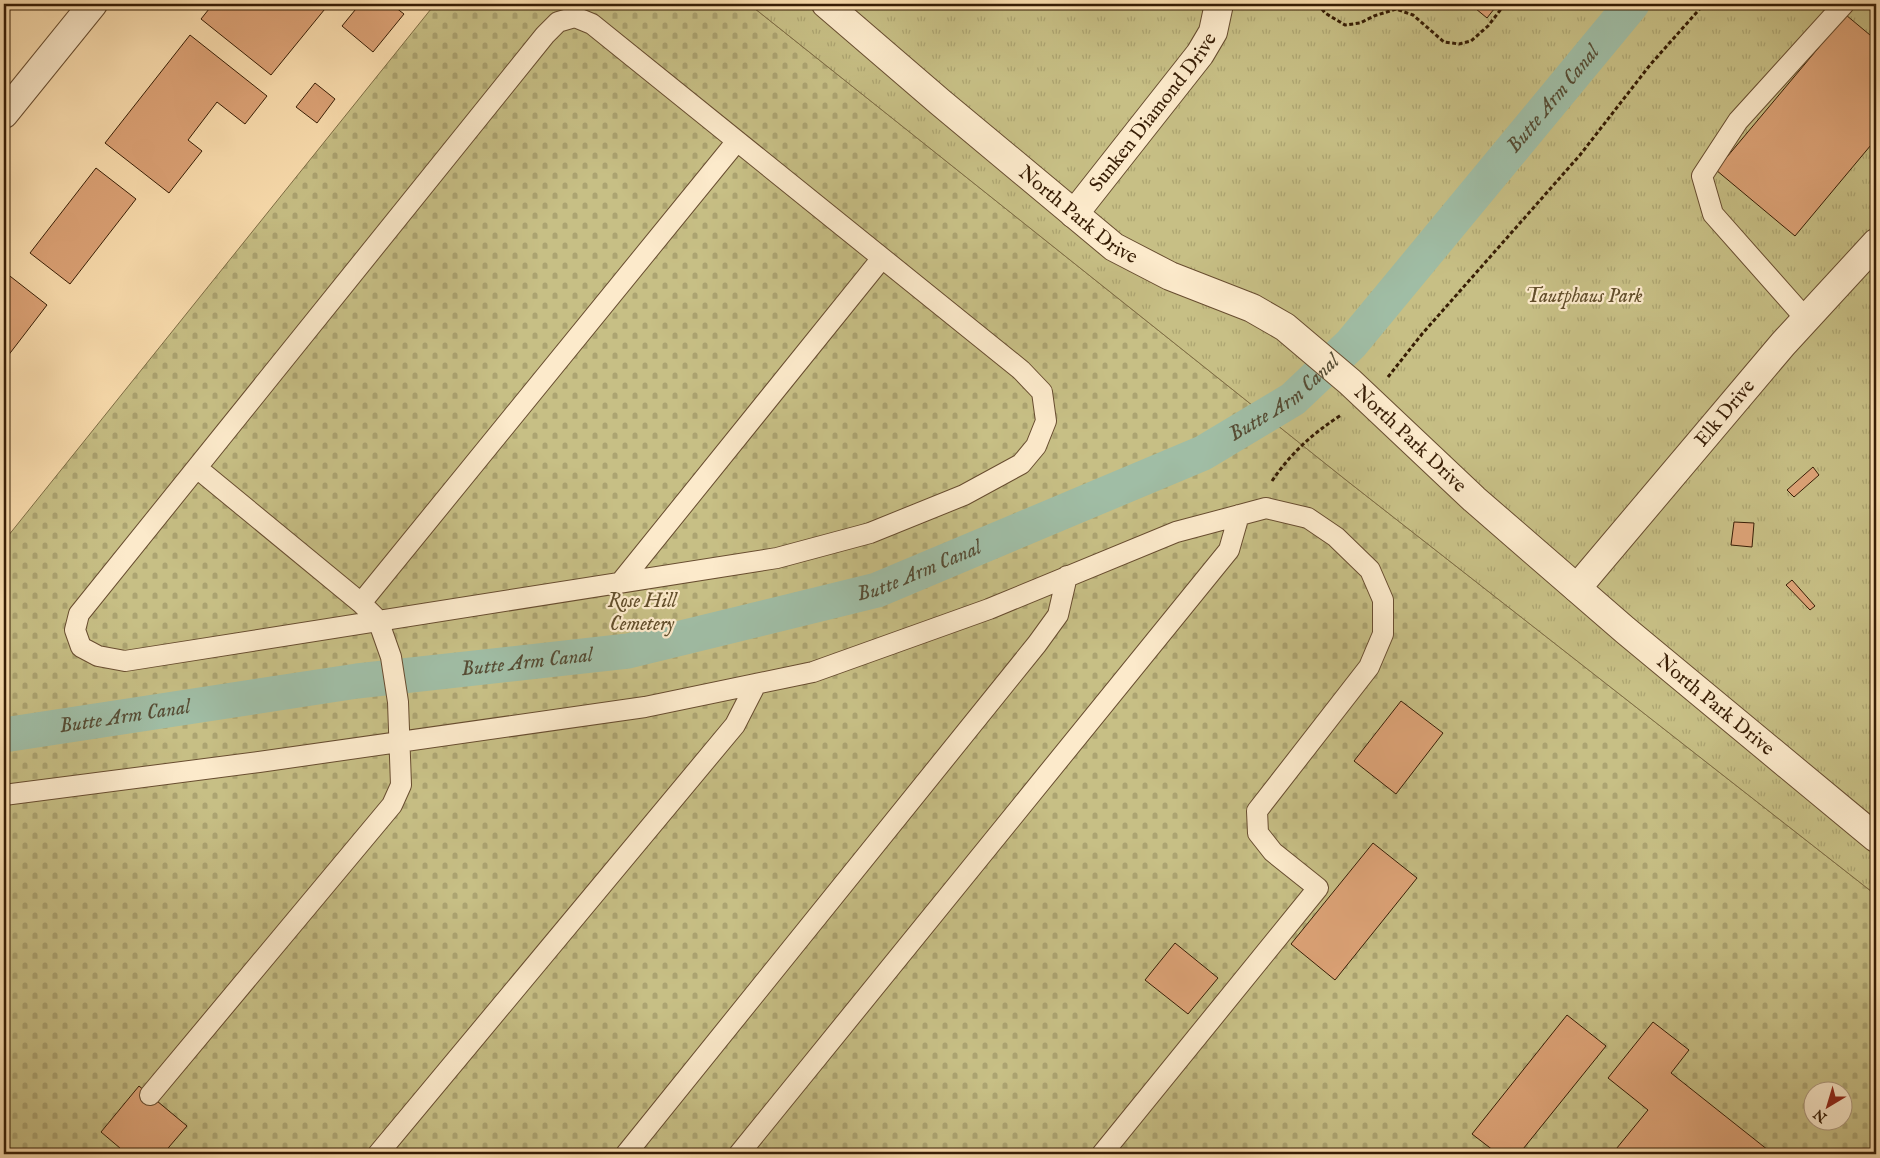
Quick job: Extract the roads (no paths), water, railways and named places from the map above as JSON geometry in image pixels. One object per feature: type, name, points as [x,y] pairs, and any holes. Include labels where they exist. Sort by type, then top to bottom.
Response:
[{"type":"street","points":[[4,114],[93,4]]},
{"type":"street","name":"North Park Drive","points":[[826,4],[1114,247],[1170,276],[1252,308],[1286,327],[1350,382],[1474,499],[1624,630],[1876,838]]},
{"type":"street","name":"Sunken Diamond Drive","points":[[1074,214],[1200,54],[1212,32],[1219,4]]},
{"type":"street","name":"Elk Drive","points":[[1576,588],[1783,344],[1876,243]]},
{"type":"lane","points":[[1806,319],[1713,214],[1702,176],[1738,121],[1844,4]]},
{"type":"lane","points":[[575,17],[592,24],[882,258],[1020,370],[1042,392],[1046,421],[1036,446],[1021,464],[964,495],[870,533],[777,558],[125,661],[98,656],[82,647],[75,630],[79,614],[545,35],[558,22],[575,17]]},
{"type":"lane","points":[[361,603],[737,141]]},
{"type":"lane","points":[[620,583],[882,258]]},
{"type":"lane","points":[[150,1095],[392,805],[401,785],[398,702],[391,657],[378,620],[361,603],[197,468]]},
{"type":"lane","points":[[4,795],[645,707],[813,672],[989,609],[1176,532],[1266,508],[1308,518],[1336,537],[1370,570],[1383,600],[1383,634],[1369,667],[1257,811],[1258,833],[1273,852],[1318,888],[1102,1154]]},
{"type":"lane","points":[[739,1154],[1229,550],[1247,513]]},
{"type":"lane","points":[[626,1154],[1037,644],[1058,615],[1067,576]]},
{"type":"lane","points":[[378,1154],[735,725],[756,684]]},
{"type":"waterway","name":"Butte Arm Canal","points":[[4,735],[357,681],[628,651],[877,590],[1203,453],[1293,399],[1351,344],[1632,4]]},
{"type":"park label","name":"Tautphaus Park","points":[[1584,296]]},
{"type":"park label","name":"Rose Hill Cemetery","points":[[642,612]]}]
